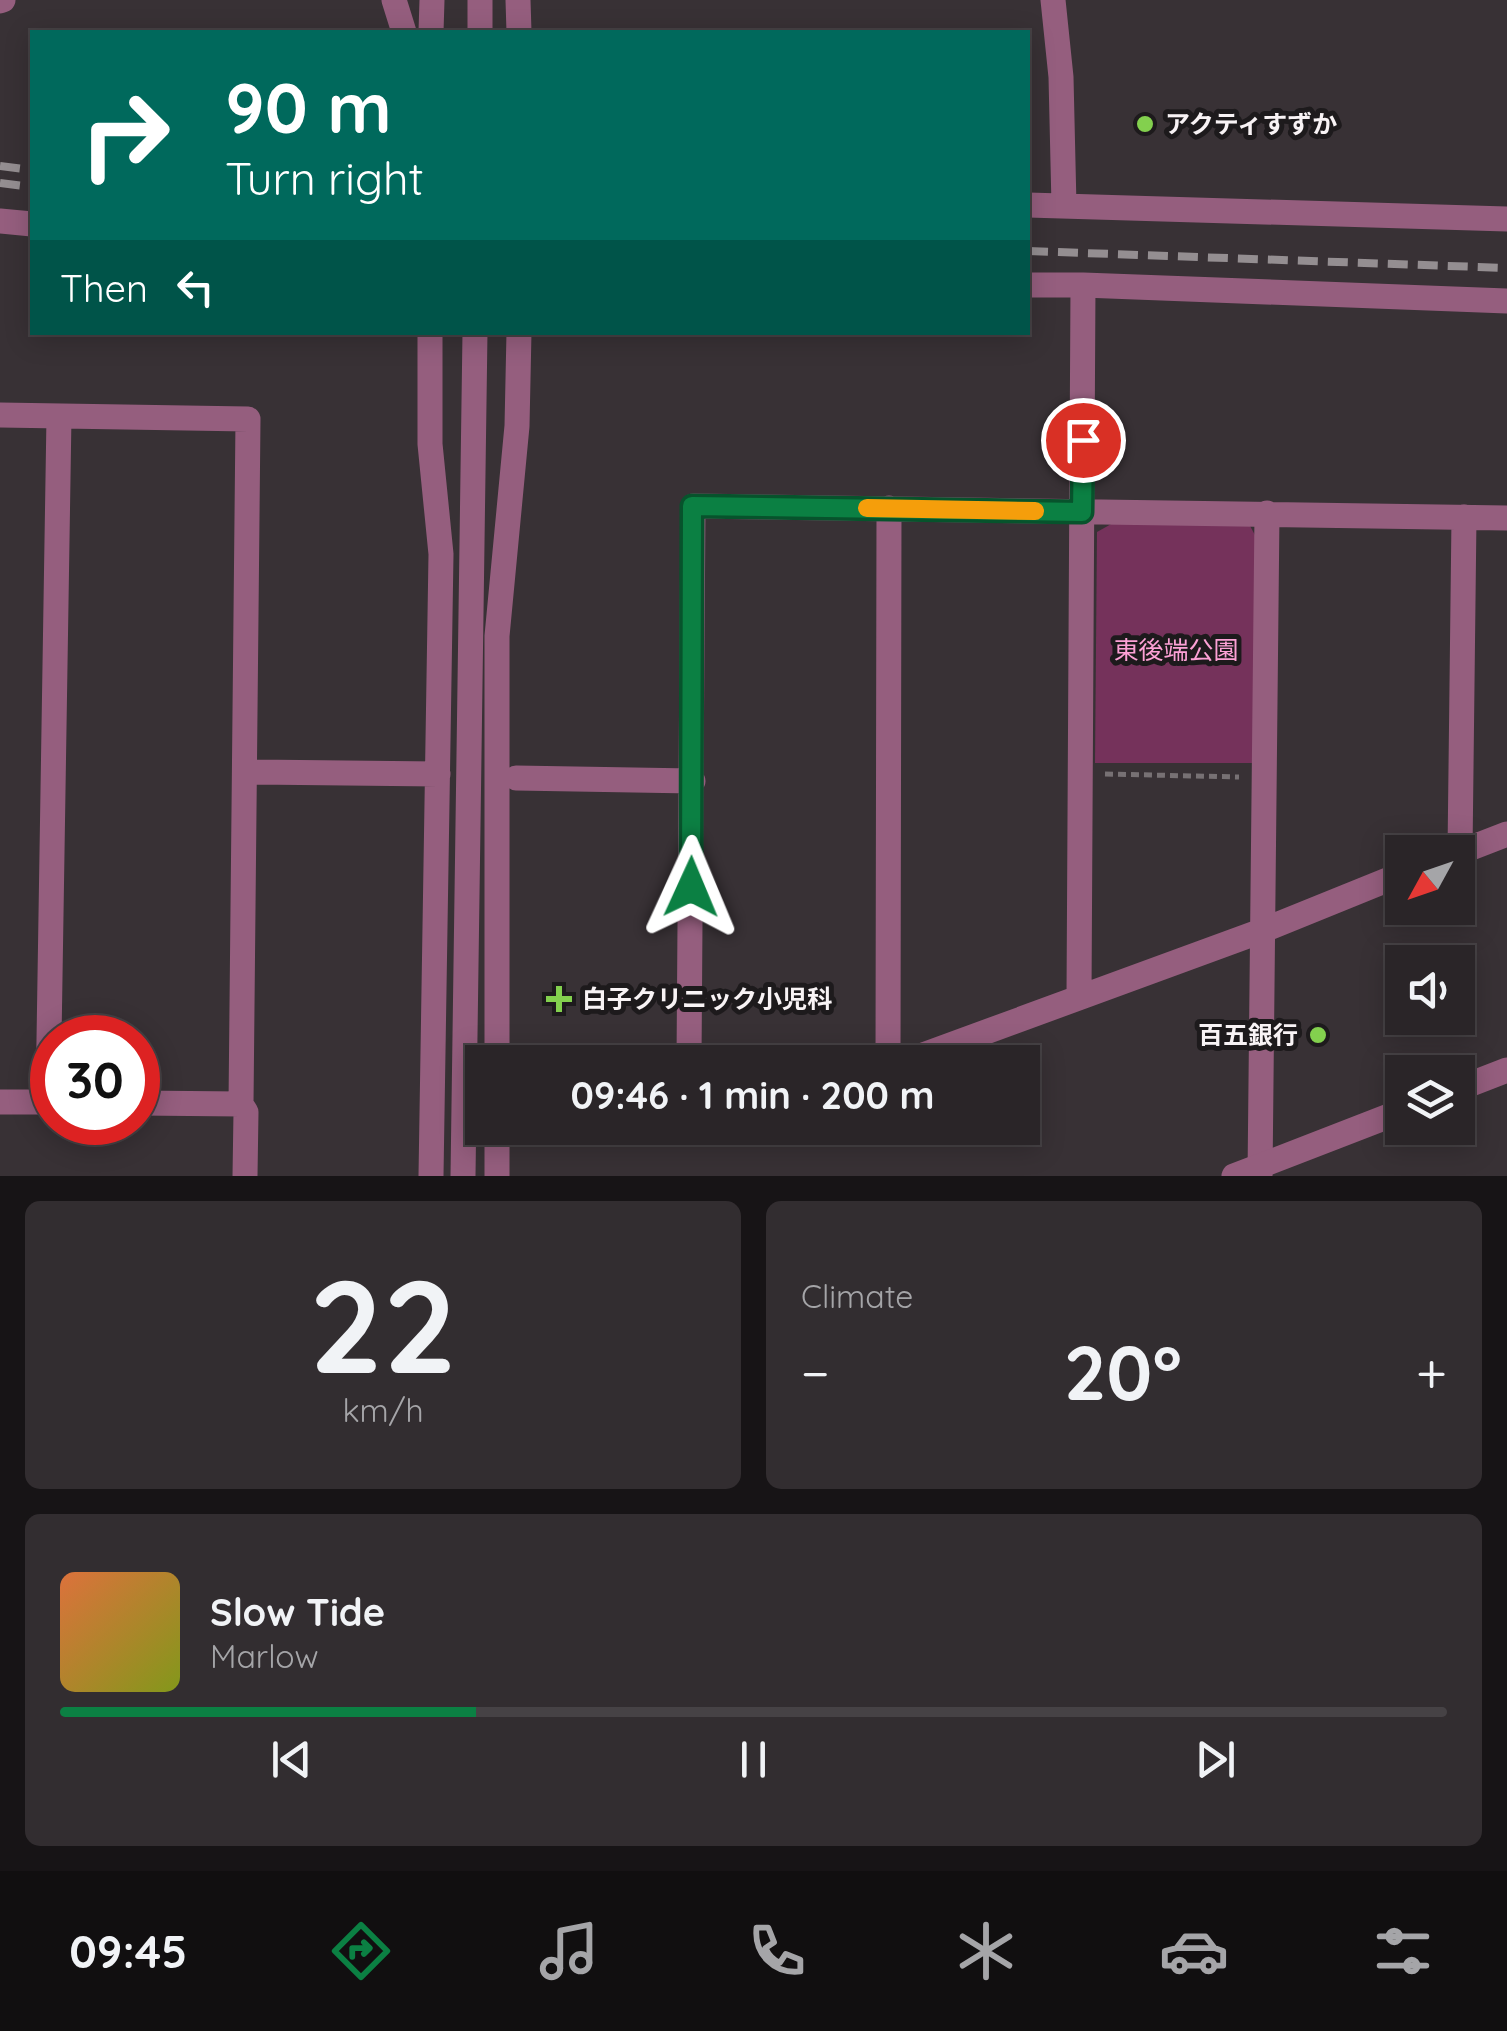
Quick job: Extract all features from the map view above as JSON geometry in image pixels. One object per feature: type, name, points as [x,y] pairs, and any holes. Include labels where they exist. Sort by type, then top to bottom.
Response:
[{"type":"street","points":[[394,0],[403,30]]},
{"type":"street","points":[[430,30],[432,0]]},
{"type":"street","points":[[480,0],[480,30]]},
{"type":"street","points":[[518,0],[520,30]]},
{"type":"street","points":[[1053,0],[1061,78],[1064,206]]},
{"type":"street","points":[[1030,205],[1507,219]]},
{"type":"street","points":[[0,221],[30,224]]},
{"type":"street","points":[[1030,285],[1507,301]]},
{"type":"street","points":[[1079,998],[1083,285]]},
{"type":"street","points":[[430,335],[430,444],[442,554],[431,1176]]},
{"type":"street","points":[[463,1176],[476,335]]},
{"type":"street","points":[[496,1045],[497,636],[517,426],[519,335]]},
{"type":"street","points":[[0,415],[248,419],[241,1104],[246,1112],[245,1176]]},
{"type":"street","points":[[51,1015],[60,416]]},
{"type":"street","points":[[689,1045],[692,506],[1507,518]]},
{"type":"street","points":[[888,1045],[889,508]]},
{"type":"street","points":[[1261,1171],[1267,512]]},
{"type":"street","points":[[1459,835],[1464,517]]},
{"type":"street","points":[[246,772],[438,774]]},
{"type":"street","points":[[516,778],[693,781]]},
{"type":"street","points":[[1475,846],[1507,834]]},
{"type":"street","points":[[950,1045],[1264,930],[1385,881]]},
{"type":"street","points":[[1475,1082],[1507,1070]]},
{"type":"street","points":[[0,1102],[30,1102]]},
{"type":"street","points":[[160,1103],[241,1104]]},
{"type":"street","points":[[1234,1176],[1261,1171],[1385,1118]]},
{"type":"street","points":[[496,1145],[497,1176]]},
{"type":"path","points":[[1082,773],[1264,777]]},
{"type":"green space","name":"東後端公園","points":[[1113,523],[1249,524],[1256,537],[1254,763],[1095,763],[1097,532]]},
{"type":"railway","points":[[0,166],[30,170]]},
{"type":"railway","points":[[0,183],[30,187]]},
{"type":"railway","points":[[1030,251],[1507,268]]},
{"type":"slow traffic","points":[[867,508],[1035,511]]},
{"type":"place","name":"アクティすずか","points":[[1145,124]]},
{"type":"place","name":"白子クリニック小児科","points":[[559,999]]},
{"type":"place","name":"百五銀行","points":[[1318,1035]]},
{"type":"route","points":[[691,887],[692,506],[1082,512],[1083,440]]}]
